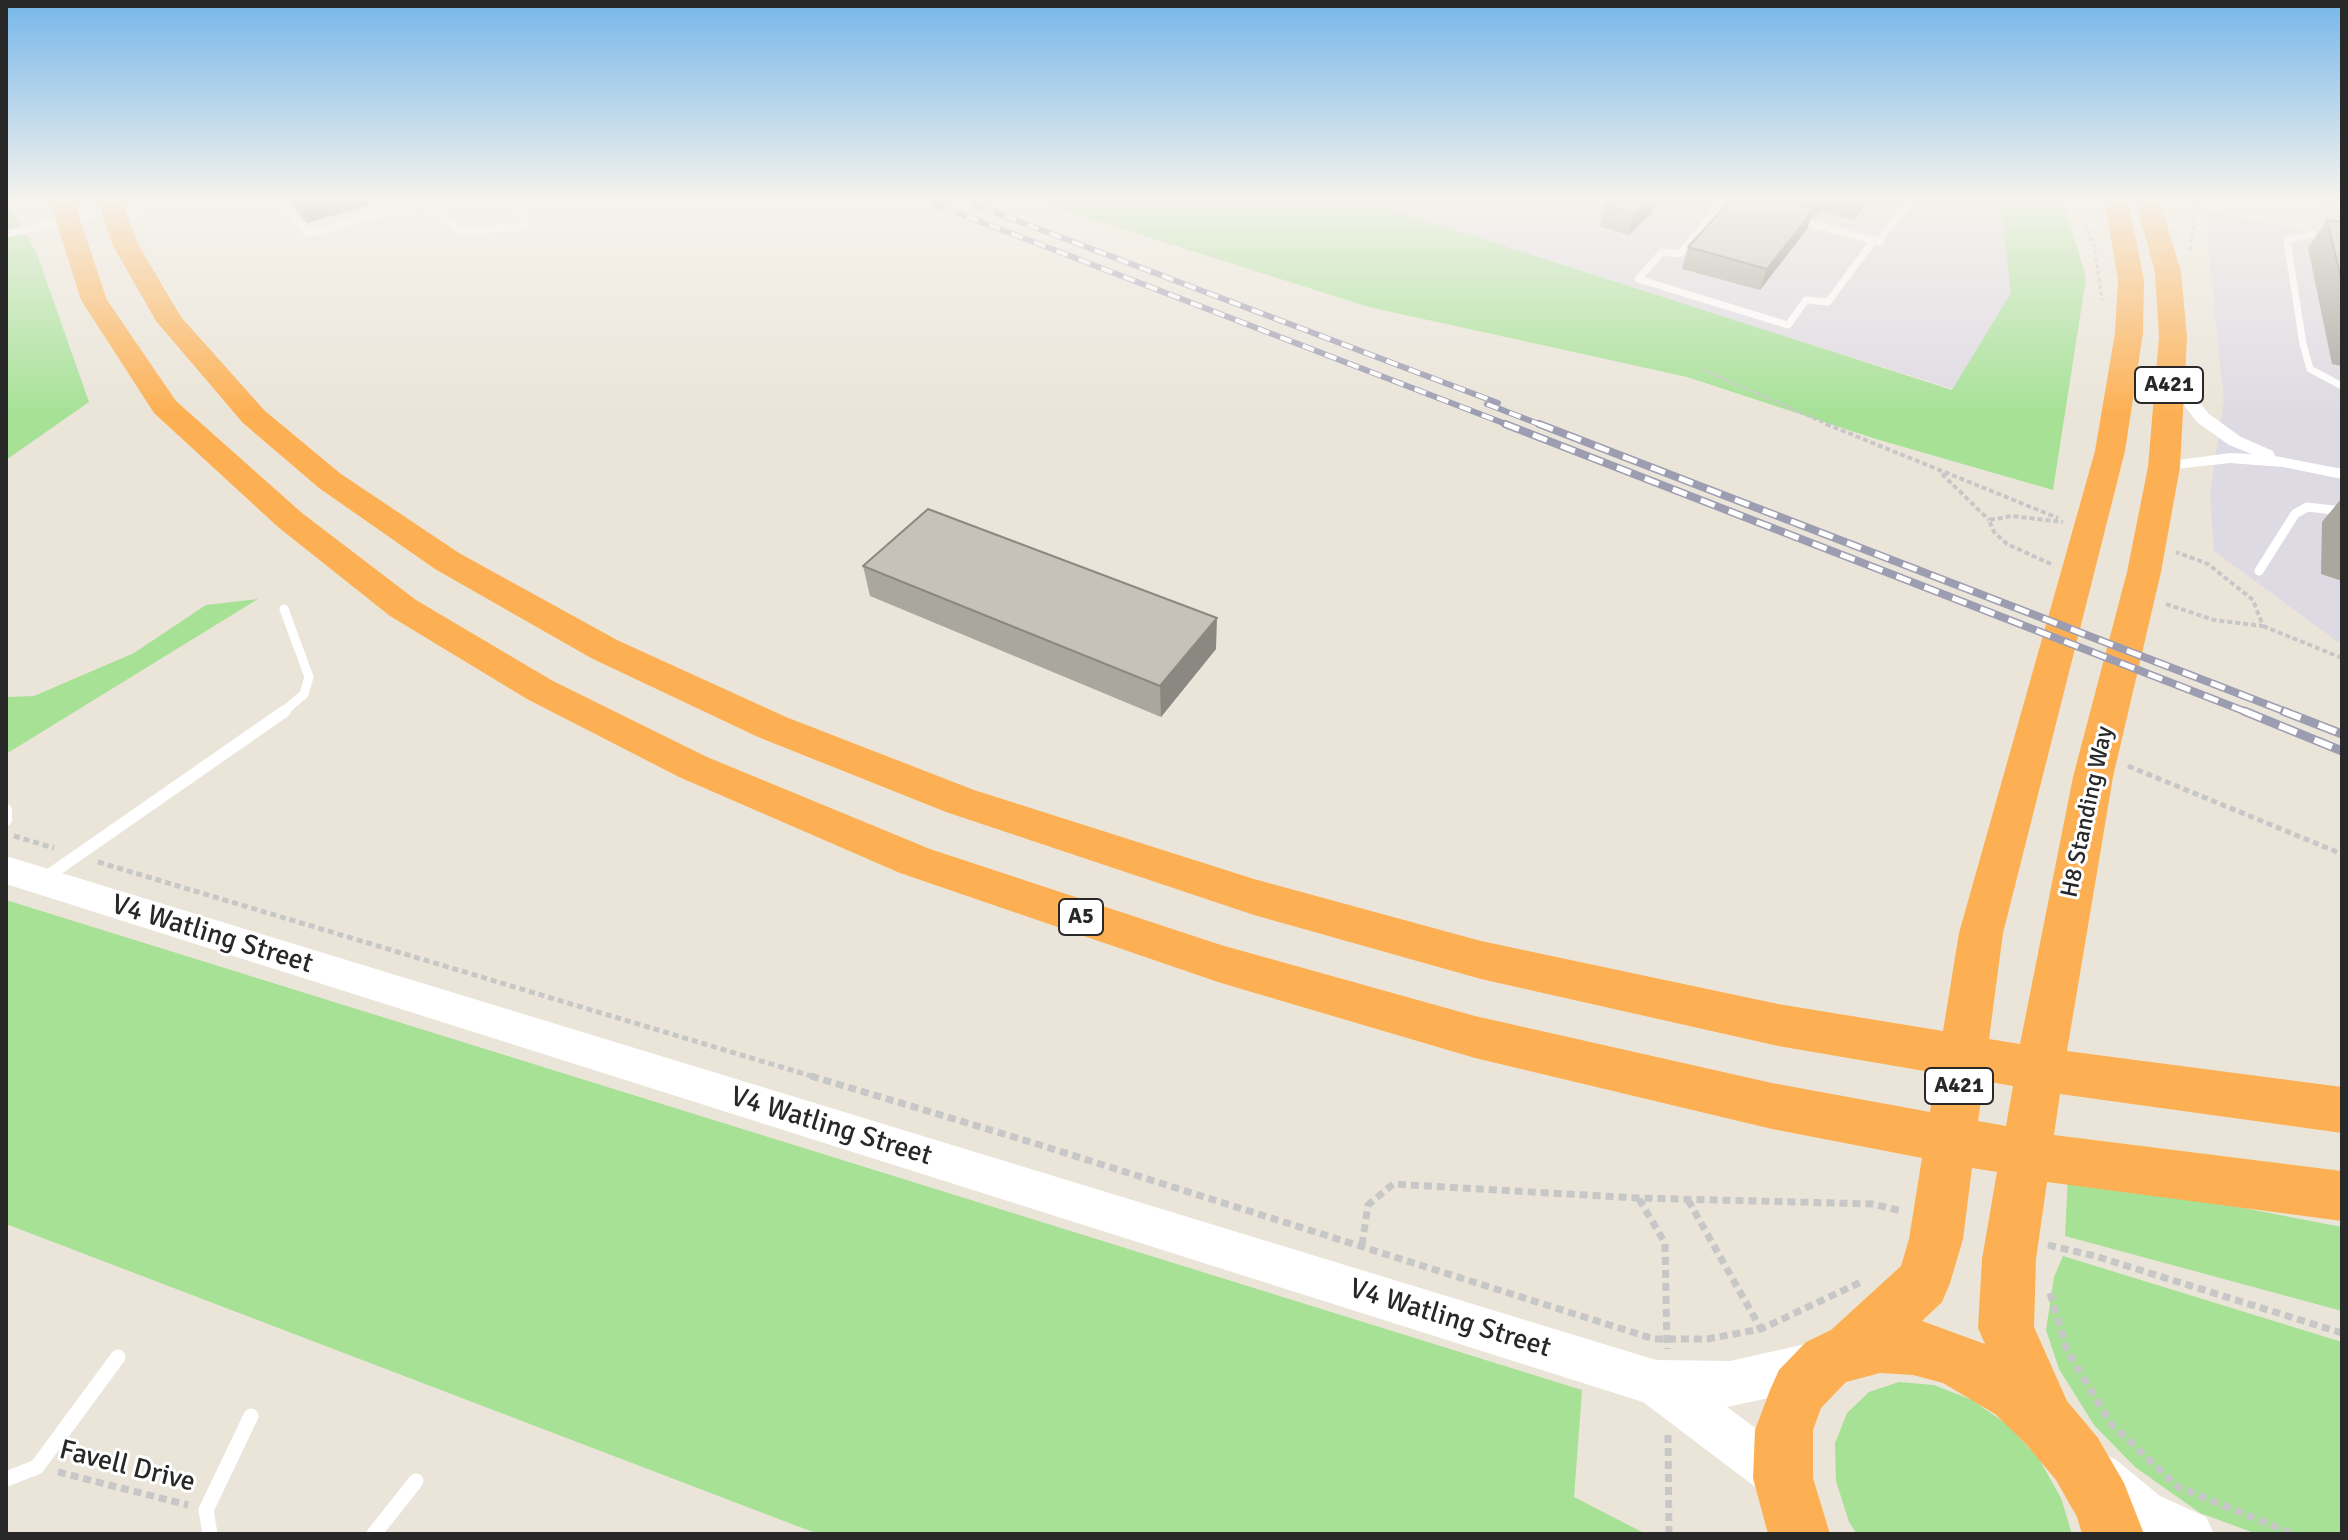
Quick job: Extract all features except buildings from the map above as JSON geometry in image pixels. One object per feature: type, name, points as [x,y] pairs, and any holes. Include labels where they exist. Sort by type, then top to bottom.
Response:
[{"type":"highway","name":"A5","points":[[84,271],[94,300],[165,407],[290,520],[403,608],[540,690],[693,767],[915,861],[1221,964],[1475,1037],[1772,1106],[2085,1165],[2342,1196]]},
{"type":"highway","points":[[141,271],[170,321],[254,417],[330,481],[447,561],[590,642],[772,727],[974,806],[1254,897],[1481,960],[1793,1028],[2106,1080],[2342,1110]]},
{"type":"highway","name":"A421","points":[[1839,1356],[1923,1283],[1936,1239],[1981,933],[2110,451],[2129,333],[2129,271]]},
{"type":"highway","name":"H8 Standing Way","points":[[2062,1440],[2006,1328],[2028,1272],[2057,963],[2093,777],[2112,700],[2154,560],[2173,337],[2168,271]]},
{"type":"highway","points":[[1799,1534],[1783,1478],[1784,1430],[1799,1390],[1839,1356],[1880,1345],[1913,1347],[1947,1356],[1981,1371],[2015,1394],[2062,1440],[2103,1504],[2113,1534]]},
{"type":"street","points":[[2170,377],[2203,418],[2235,441],[2283,462]]},
{"type":"street","points":[[2164,467],[2230,458],[2283,462],[2342,474]]},
{"type":"street","name":"V4 Watling Street","points":[[20,878],[1583,1339],[1656,1383],[1783,1478]]},
{"type":"street","name":"V4 Watling Street","points":[[1656,1383],[1730,1384],[1839,1356]]},
{"type":"street","points":[[2062,1440],[2143,1513],[2189,1534]]},
{"type":"lane","points":[[1645,271],[1638,279],[1788,325],[1806,300],[1828,302],[1851,271]]},
{"type":"lane","points":[[2292,271],[2310,369],[2342,386]]},
{"type":"lane","points":[[2259,571],[2295,514],[2307,507],[2342,511]]},
{"type":"lane","points":[[20,878],[76,855],[290,708],[304,694],[309,677],[284,609]]},
{"type":"lane","points":[[6,810],[6,820]]},
{"type":"lane","points":[[6,1479],[37,1467],[118,1357]]},
{"type":"lane","points":[[210,1534],[206,1510],[251,1416]]},
{"type":"lane","points":[[374,1534],[416,1481]]},
{"type":"path","points":[[2098,271],[2103,307]]},
{"type":"path","points":[[1704,370],[1939,471],[2072,523],[2038,516],[1989,520]]},
{"type":"path","points":[[1939,471],[1989,520],[1994,532],[2007,544],[2050,563]]},
{"type":"path","points":[[2154,560],[2208,564],[2253,600],[2263,626]]},
{"type":"path","points":[[2181,609],[2214,620],[2263,626],[2342,658]]},
{"type":"path","points":[[2114,761],[2197,792],[2342,854]]},
{"type":"path","points":[[6,833],[1362,1245],[1583,1339],[1707,1339],[1761,1329],[1859,1284],[1869,1275]]},
{"type":"path","points":[[1362,1245],[1368,1205],[1393,1184],[1638,1198]]},
{"type":"path","points":[[1688,1200],[1761,1329]]},
{"type":"path","points":[[2028,1272],[2067,1350],[2111,1424],[2178,1487],[2293,1534]]},
{"type":"path","name":"Favell Drive","points":[[37,1467],[206,1510]]},
{"type":"shaded area","points":[[1575,271],[2011,271],[2013,294],[1957,390]]},
{"type":"shaded area","points":[[2210,271],[2342,271],[2342,645],[2214,551],[2210,492],[2224,401]]},
{"type":"green space","points":[[6,271],[43,271],[89,402],[6,460]]},
{"type":"green space","points":[[1255,271],[1582,271],[1952,390],[2011,293],[2008,271],[2084,271],[2086,278],[2053,490],[1876,439],[1687,377],[1369,307]]},
{"type":"green space","points":[[258,599],[6,754],[6,697],[34,696],[134,653],[206,605]]},
{"type":"green space","points":[[6,900],[1582,1390],[1574,1497],[1646,1534],[818,1534],[6,1224]]},
{"type":"green space","points":[[2068,1174],[2342,1227],[2342,1311],[2065,1236]]},
{"type":"green space","points":[[2063,1256],[2342,1342],[2342,1534],[2257,1534],[2200,1513],[2135,1467],[2094,1425],[2059,1369],[2046,1330],[2054,1277]]},
{"type":"green space","points":[[1899,1382],[1934,1385],[1972,1400],[2008,1425],[2039,1459],[2061,1498],[2072,1534],[1857,1534],[1849,1522],[1836,1481],[1835,1443],[1847,1413],[1869,1392]]},
{"type":"railway","points":[[1108,271],[1511,426]]},
{"type":"railway","points":[[1150,271],[1498,403]]},
{"type":"railway","points":[[1487,404],[1544,426]]},
{"type":"railway","points":[[1505,424],[2247,712]]},
{"type":"railway","points":[[1539,424],[2289,713]]},
{"type":"railway","points":[[2283,711],[2342,734]]},
{"type":"railway","points":[[2247,712],[2342,751]]}]
